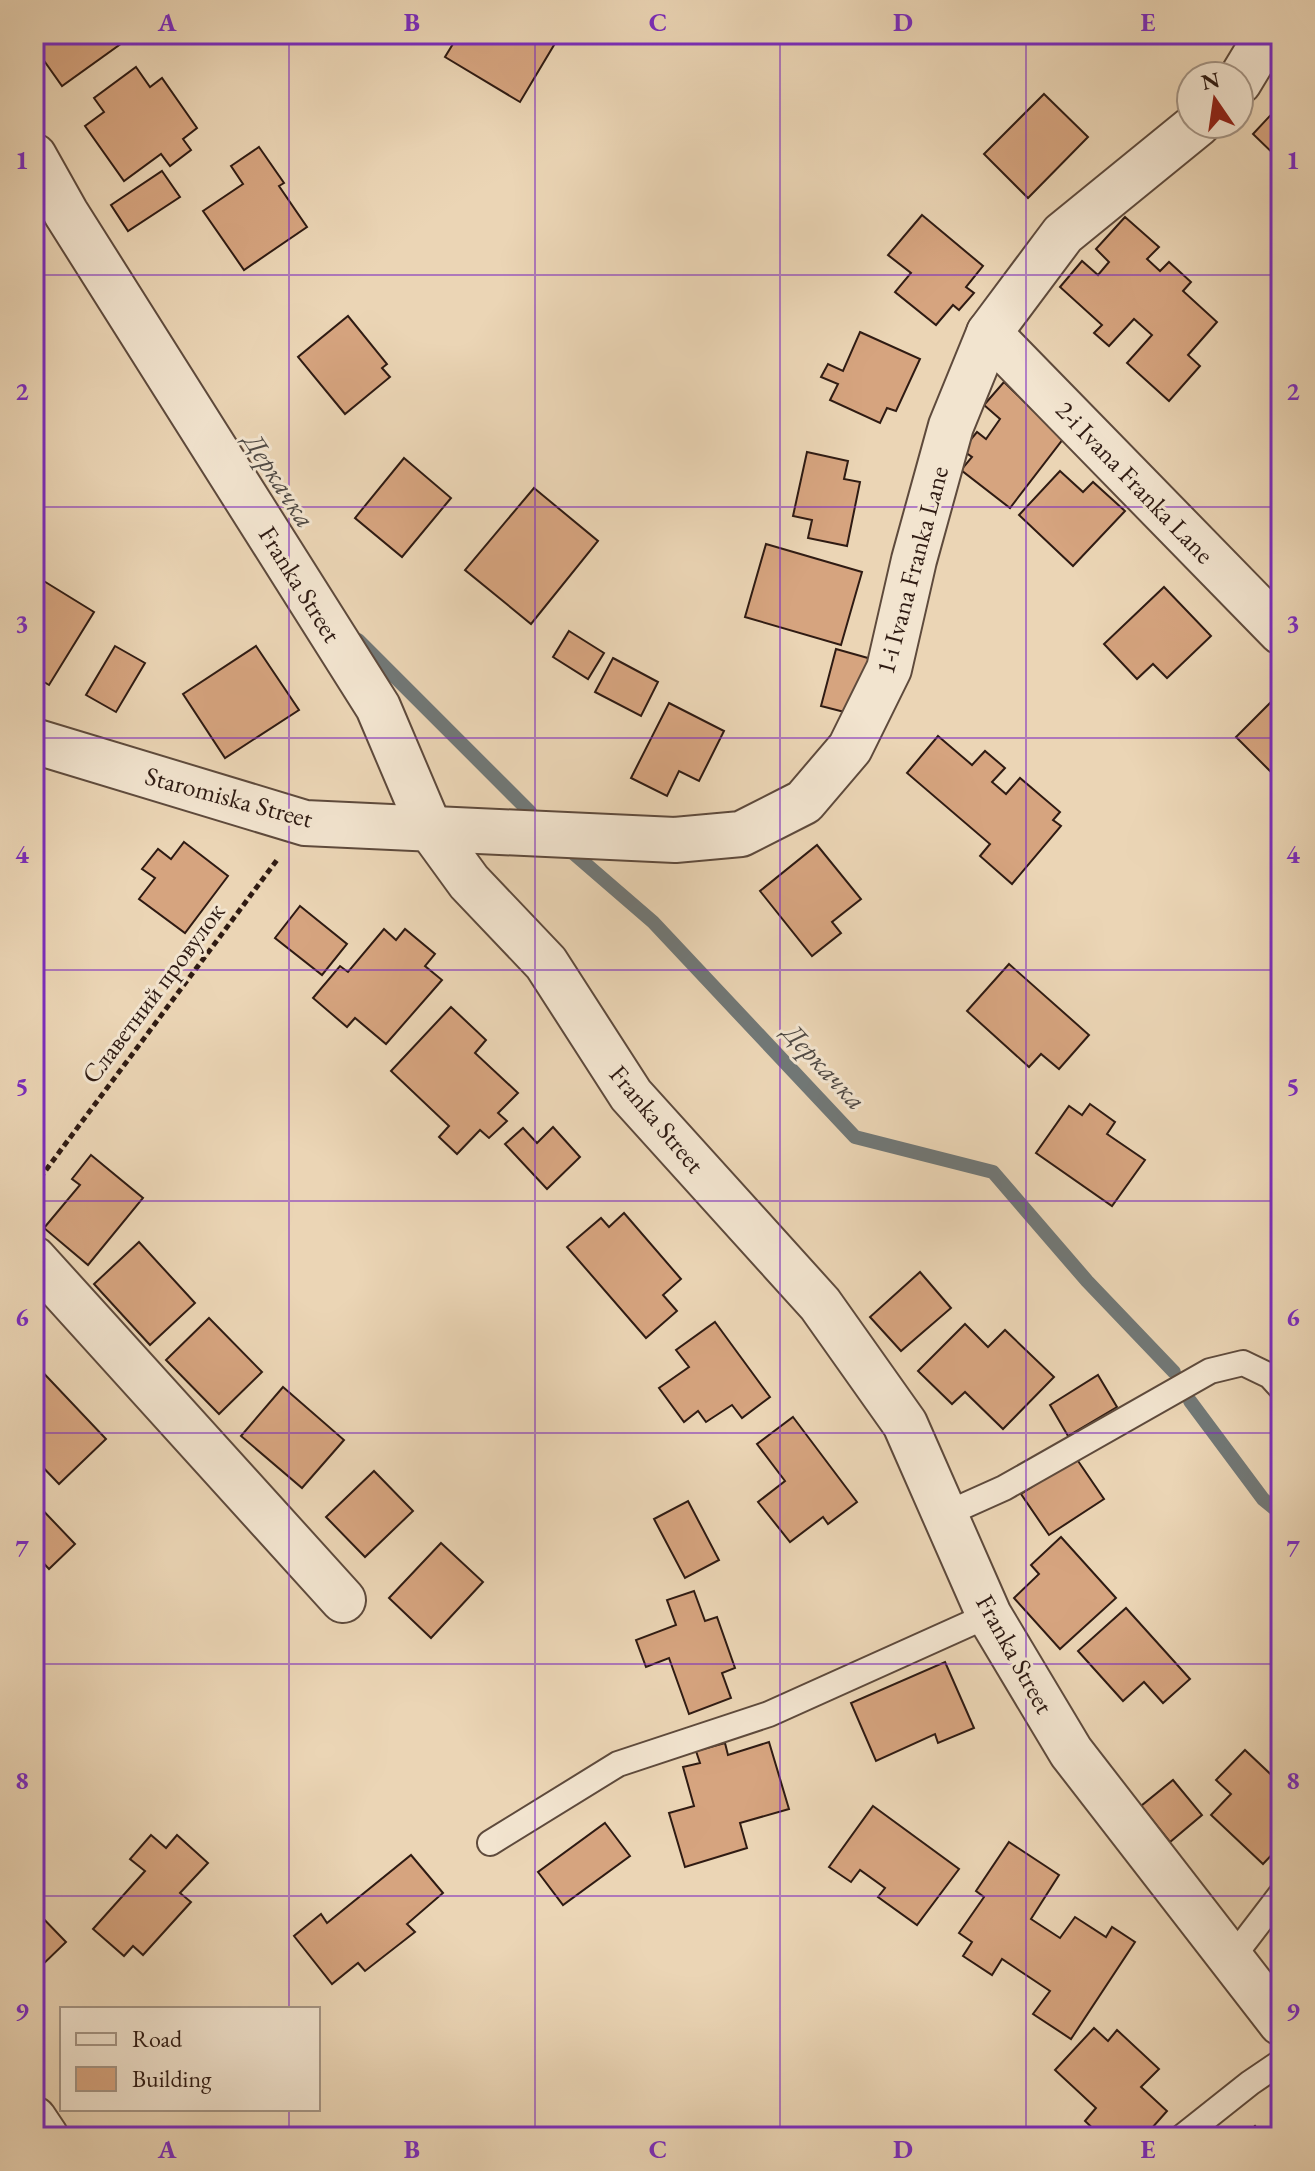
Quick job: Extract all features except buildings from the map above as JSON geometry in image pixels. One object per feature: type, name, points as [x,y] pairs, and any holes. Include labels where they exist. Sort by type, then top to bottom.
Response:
[{"type":"street","points":[[1252,60],[1268,34]]},
{"type":"street","name":"1-i Ivana Franka Lane","points":[[429,827],[675,840],[741,834],[804,802],[850,748],[889,669],[914,560],[951,426],[989,333],[1063,234],[1178,140]]},
{"type":"street","name":"Franka Street","points":[[34,156],[66,213],[378,707],[429,827],[469,882],[546,963],[631,1095],[820,1304],[905,1424],[989,1615],[1071,1752],[1281,2023]]},
{"type":"street","name":"2-i Ivana Franka Lane","points":[[989,333],[1281,632]]},
{"type":"street","name":"Staromiska Street","points":[[34,741],[305,823],[429,827]]},
{"type":"street","points":[[34,1259],[343,1600]]},
{"type":"street","points":[[34,2119],[46,2137]]},
{"type":"lane","points":[[946,1514],[1004,1488],[1210,1371],[1243,1363],[1270,1376],[1281,1388]]},
{"type":"lane","points":[[490,1843],[618,1764],[769,1714],[989,1615]]},
{"type":"lane","points":[[1232,1958],[1281,1894]]},
{"type":"lane","points":[[1182,2137],[1281,2062]]},
{"type":"path","name":"Славетний провулок","points":[[34,1186],[305,823]]},
{"type":"waterway","name":"Деркачка","points":[[358,640],[530,812]]},
{"type":"waterway","name":"Деркачка","points":[[565,846],[653,922],[855,1137],[993,1172],[1087,1281],[1174,1372]]},
{"type":"waterway","name":"Деркачка","points":[[1190,1401],[1263,1499],[1281,1514]]}]
